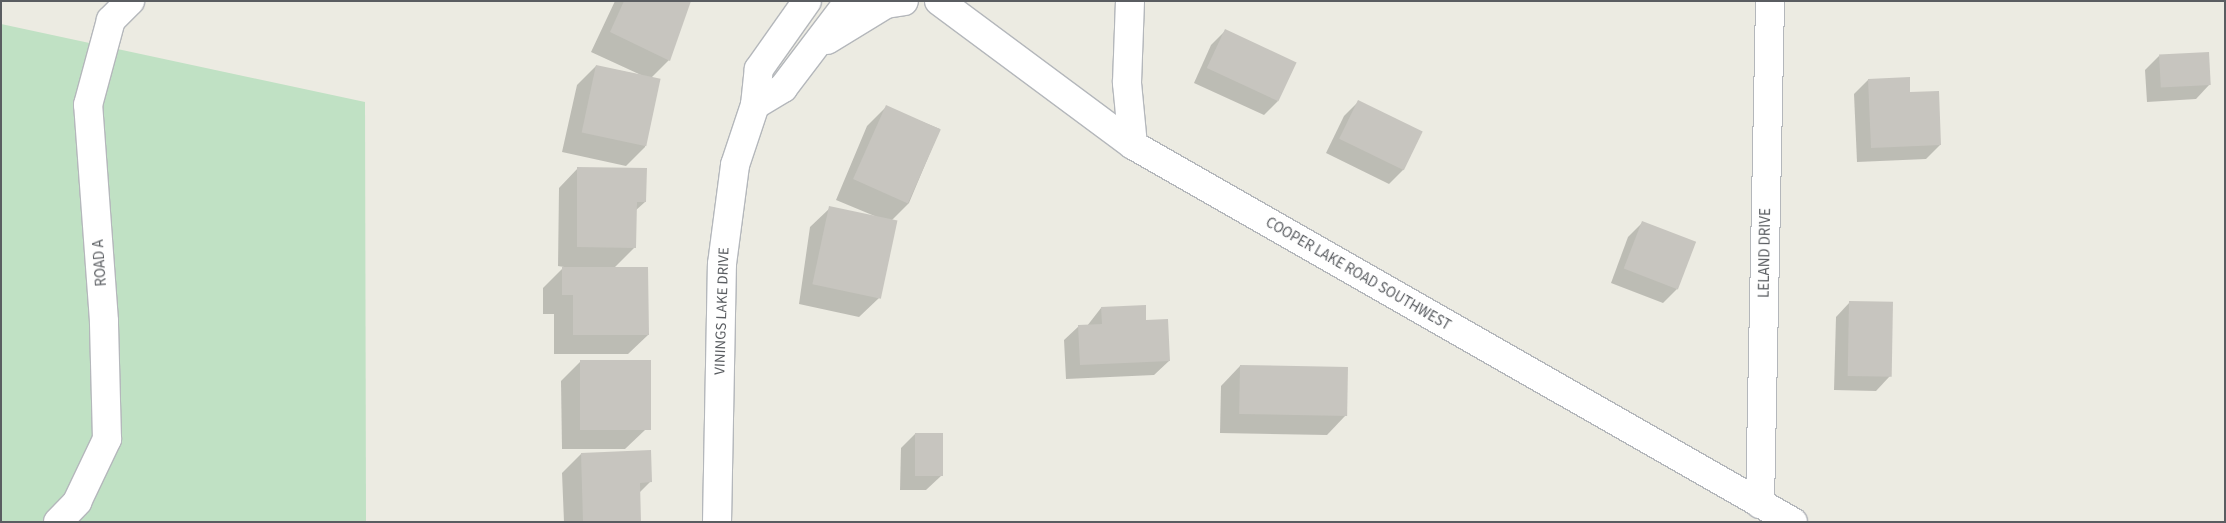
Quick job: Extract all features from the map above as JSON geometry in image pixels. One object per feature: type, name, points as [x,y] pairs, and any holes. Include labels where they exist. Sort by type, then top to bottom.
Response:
[{"type":"street","name":"ROAD A","points":[[58,522],[77,502],[106,439],[104,321],[88,106],[111,20],[130,1]]},
{"type":"street","name":"VININGS LAKE DRIVE","points":[[717,522],[722,264],[735,165],[755,105],[759,69],[807,1]]},
{"type":"street","points":[[755,105],[783,88],[849,1]]},
{"type":"street","points":[[812,51],[886,4],[904,1]]},
{"type":"street","name":"COOPER LAKE ROAD SOUTHWEST","points":[[940,1],[1133,145],[1793,522]]},
{"type":"street","points":[[1130,1],[1127,83],[1133,145]]},
{"type":"street","name":"LELAND DRIVE","points":[[1760,504],[1770,1]]},
{"type":"green space","points":[[1,24],[365,102],[366,522],[1,522]]},
{"type":"building","points":[[624,1],[691,1],[670,61],[610,32]]},
{"type":"building","points":[[1225,29],[1297,62],[1278,101],[1207,68]]},
{"type":"building","points":[[2209,52],[2211,85],[2161,88],[2159,55]]},
{"type":"building","points":[[596,65],[661,79],[646,146],[582,132]]},
{"type":"building","points":[[1910,77],[1910,92],[1939,91],[1941,145],[1871,148],[1868,79]]},
{"type":"building","points":[[1358,100],[1423,132],[1404,170],[1339,139]]},
{"type":"building","points":[[886,105],[941,129],[908,203],[853,179]]},
{"type":"building","points":[[577,167],[647,168],[646,202],[637,202],[636,248],[577,247]]},
{"type":"building","points":[[829,206],[897,221],[881,299],[812,284]]},
{"type":"building","points":[[1642,221],[1696,242],[1678,289],[1624,269]]},
{"type":"building","points":[[562,267],[648,267],[649,335],[573,335],[573,295],[562,295]]},
{"type":"building","points":[[1849,301],[1893,302],[1892,377],[1848,376]]},
{"type":"building","points":[[1146,305],[1146,320],[1168,319],[1170,361],[1080,365],[1078,325],[1102,324],[1101,307]]},
{"type":"building","points":[[580,360],[651,360],[651,430],[580,430]]},
{"type":"building","points":[[1240,365],[1348,367],[1347,416],[1239,414]]},
{"type":"building","points":[[915,433],[943,433],[943,476],[915,476]]},
{"type":"building","points":[[651,450],[652,482],[640,483],[641,522],[583,522],[581,453]]}]
